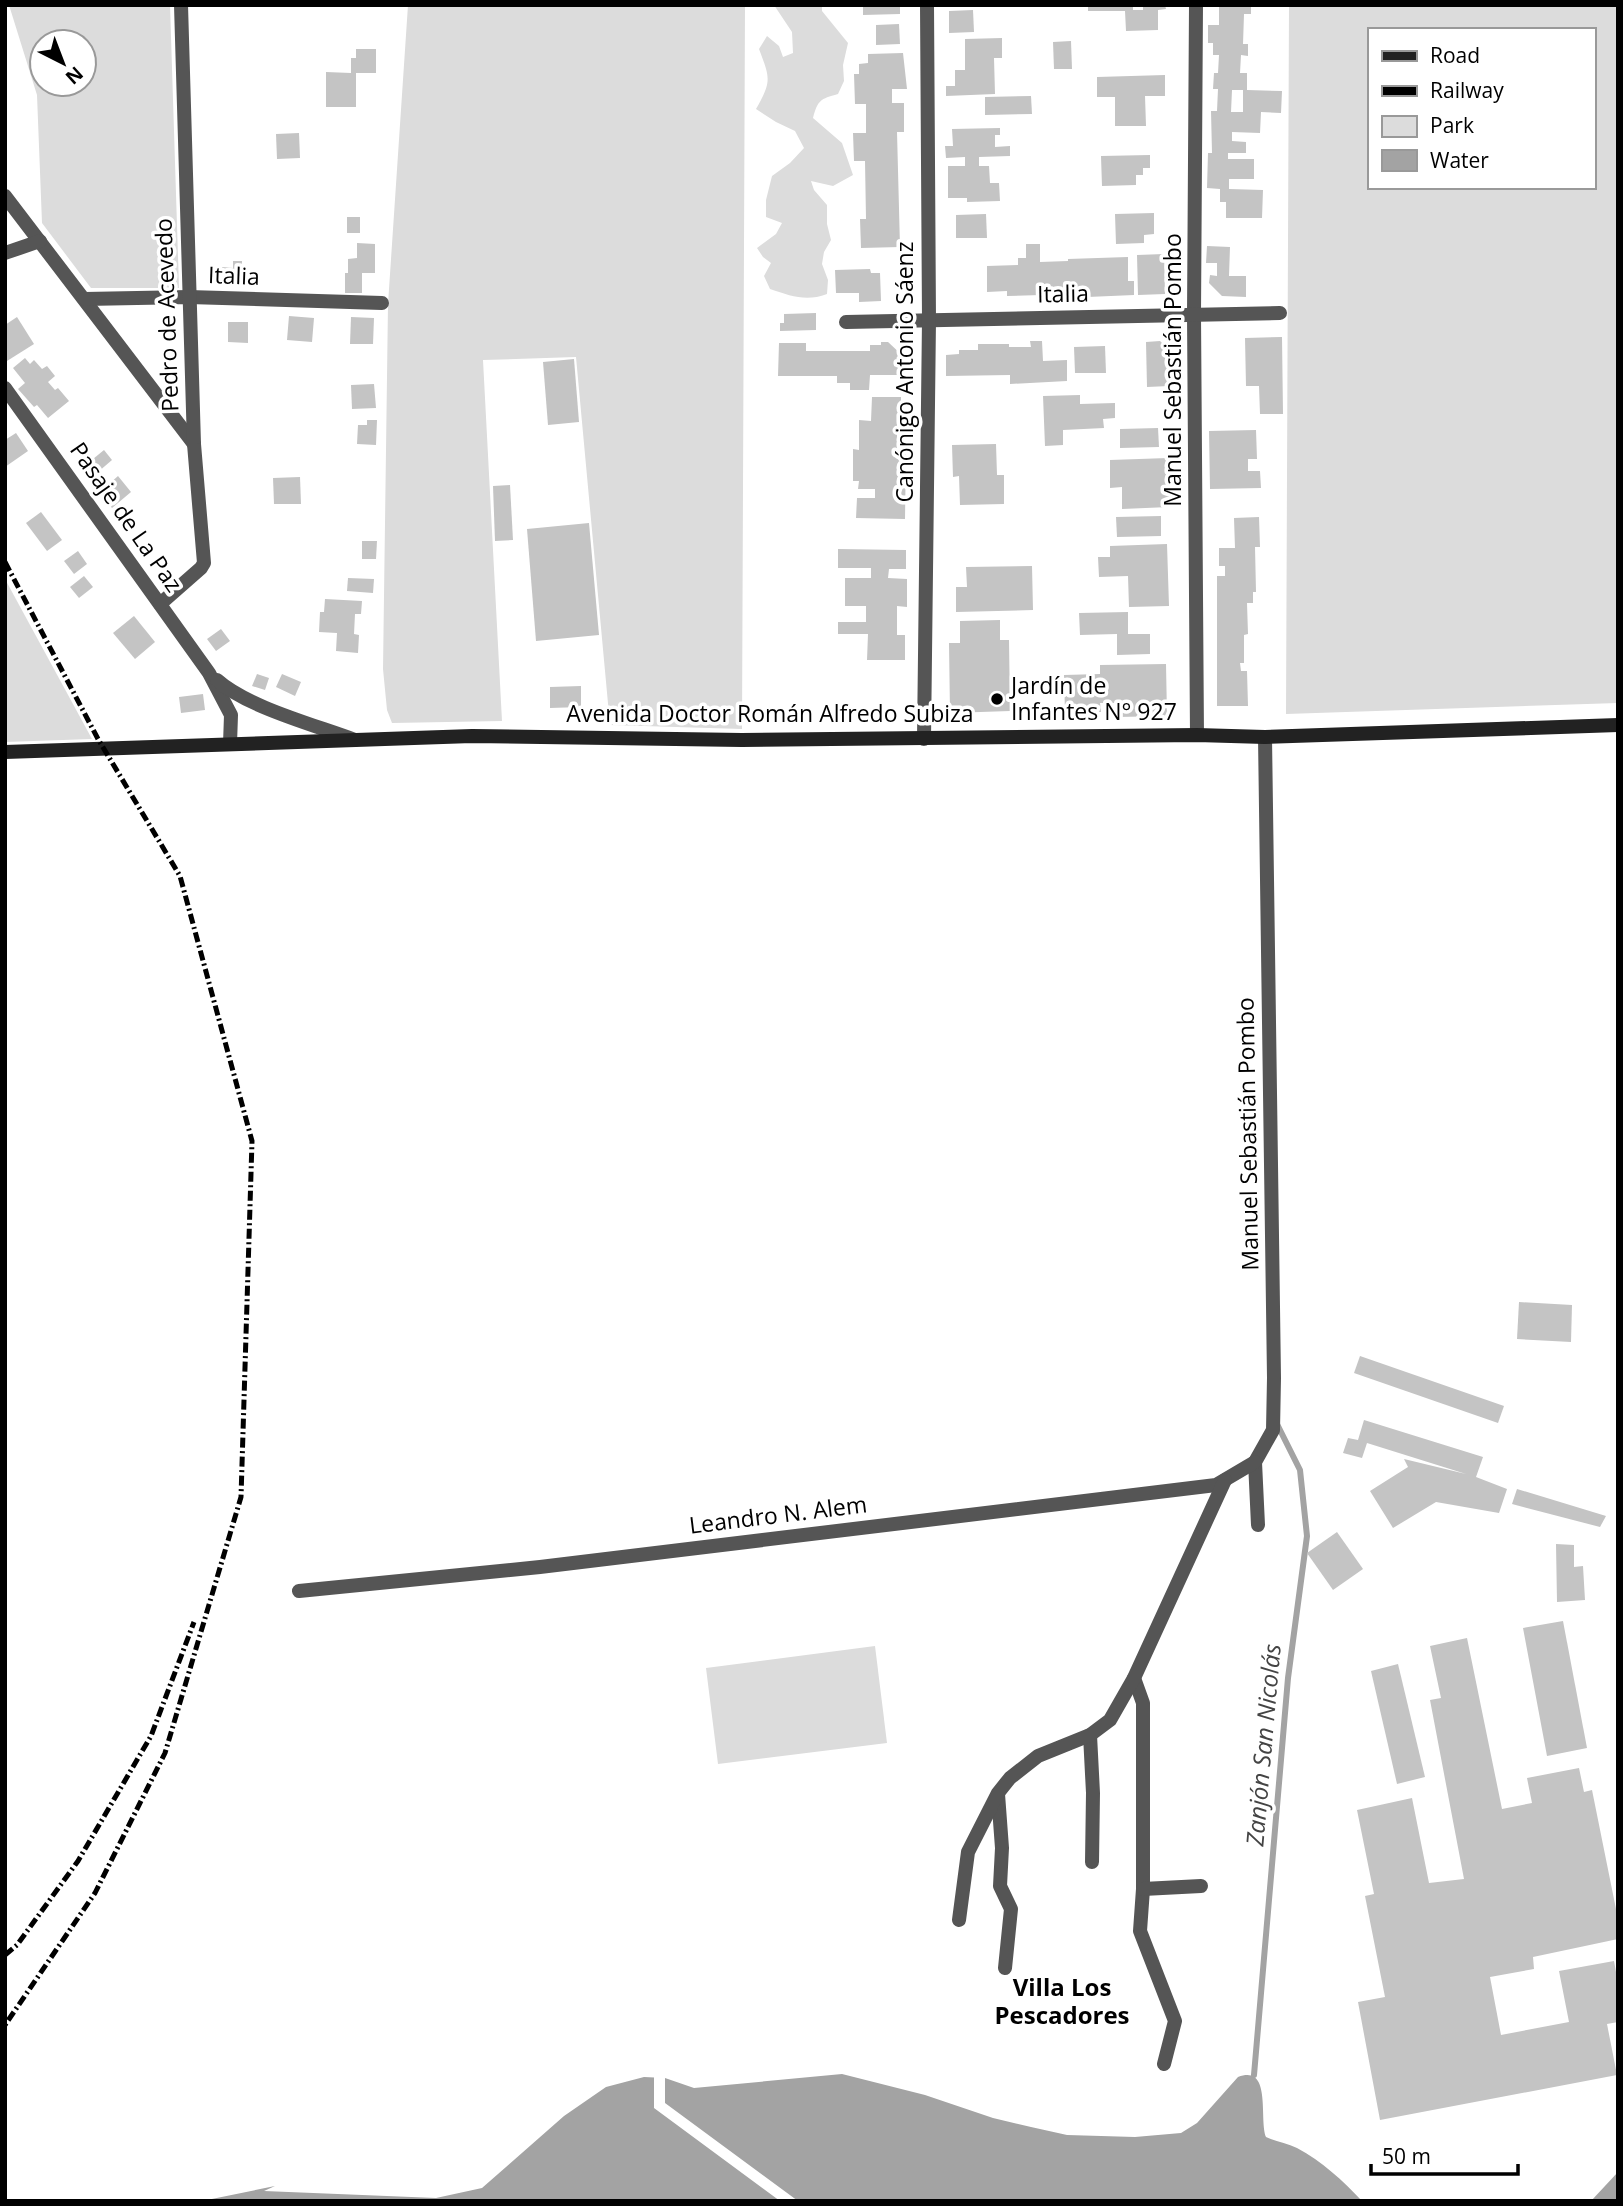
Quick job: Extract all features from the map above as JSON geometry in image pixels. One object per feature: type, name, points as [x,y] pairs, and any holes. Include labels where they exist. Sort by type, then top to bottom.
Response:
[{"type":"main road","name":"Avenida Doctor Román Alfredo Subiza","points":[[5,752],[472,736],[741,740],[1198,735],[1265,737],[1618,725]]},
{"type":"street","name":"Pedro de Acevedo","points":[[160,604],[204,563],[194,443],[181,5]]},
{"type":"street","name":"Canónigo Antonio Sáenz","points":[[924,739],[929,320],[927,5]]},
{"type":"street","name":"Manuel Sebastián Pombo","points":[[1196,5],[1194,315],[1198,735]]},
{"type":"street","points":[[5,196],[194,443]]},
{"type":"street","points":[[5,253],[40,241]]},
{"type":"street","name":"Italia","points":[[85,299],[189,297],[382,303]]},
{"type":"street","name":"Italia","points":[[846,322],[1280,313]]},
{"type":"street","name":"Pasaje de La Paz","points":[[5,387],[209,673],[230,715],[230,744]]},
{"type":"street","name":"Pasaje de La Paz","points":[[209,673],[227,689],[240,695],[356,740]]},
{"type":"street","name":"Manuel Sebastián Pombo","points":[[1255,1462],[1273,1430],[1274,1378],[1265,737]]},
{"type":"street","points":[[1255,1462],[1258,1525]]},
{"type":"street","name":"Leandro N. Alem","points":[[299,1591],[554,1565],[1216,1485],[1255,1462]]},
{"type":"street","points":[[959,1920],[968,1852],[998,1793],[1010,1778],[1038,1756],[1090,1735],[1110,1720],[1134,1678],[1226,1480]]},
{"type":"street","points":[[1134,1678],[1143,1703],[1143,1888],[1140,1931],[1175,2021],[1164,2064]]},
{"type":"street","points":[[1090,1735],[1092,1863]]},
{"type":"street","points":[[998,1793],[1002,1848],[1000,1886],[1011,1909],[1005,1968]]},
{"type":"street","points":[[1143,1888],[1201,1886]]},
{"type":"green space","points":[[9,5],[170,5],[179,288],[91,288],[42,223],[37,98],[98,98],[98,28],[28,28],[28,66]]},
{"type":"green space","points":[[408,5],[745,5],[742,729],[610,725],[576,357],[483,360],[502,721],[392,723],[387,710],[383,669],[388,304]]},
{"type":"green space","points":[[774,5],[822,5],[822,11],[848,43],[843,65],[844,81],[838,94],[821,101],[813,118],[842,143],[853,175],[833,186],[811,181],[814,190],[827,205],[827,224],[831,240],[824,252],[822,264],[828,280],[827,294],[812,298],[792,296],[770,289],[764,276],[771,263],[757,248],[776,234],[782,223],[766,217],[766,200],[772,176],[804,148],[795,131],[756,109],[768,79],[759,49],[767,36],[779,46],[783,57],[793,53],[792,32]]},
{"type":"green space","points":[[1289,5],[1618,5],[1618,703],[1286,714]]},
{"type":"green space","points":[[5,579],[92,739],[5,742]]},
{"type":"green space","points":[[875,1646],[887,1743],[718,1764],[706,1668]]},
{"type":"water","points":[[842,2074],[925,2095],[993,2118],[1067,2135],[1135,2137],[1181,2133],[1197,2123],[1238,2077],[1249,2075],[1256,2078],[1260,2085],[1266,2137],[1293,2146],[1315,2159],[1362,2201],[202,2201],[275,2186],[264,2191],[436,2198],[482,2188],[564,2116],[606,2087],[644,2077],[665,2078],[694,2088]]},
{"type":"water","points":[[1618,2172],[1618,2201],[1591,2201]]},
{"type":"pier","points":[[654,2074],[665,2075],[665,2103],[798,2201],[780,2201],[654,2108]]},
{"type":"building","points":[[863,5],[900,5],[900,14],[863,15]]},
{"type":"building","points":[[1088,5],[1133,5],[1133,10],[1143,10],[1143,5],[1165,5],[1166,9],[1158,10],[1158,30],[1126,31],[1125,11],[1088,11]]},
{"type":"building","points":[[1219,5],[1251,5],[1251,14],[1244,14],[1243,44],[1248,44],[1248,56],[1241,55],[1240,73],[1247,73],[1247,90],[1282,91],[1281,113],[1261,112],[1260,133],[1232,132],[1232,141],[1246,142],[1246,153],[1228,153],[1228,159],[1254,159],[1254,179],[1229,179],[1229,189],[1263,190],[1262,218],[1226,218],[1226,202],[1220,202],[1220,189],[1207,188],[1208,153],[1212,153],[1211,111],[1217,111],[1218,89],[1213,89],[1214,73],[1218,73],[1219,55],[1213,55],[1213,43],[1208,43],[1208,25],[1219,25]],"holes":[[[1232,90],[1243,90],[1243,112],[1231,112]]]},
{"type":"building","points":[[973,10],[974,32],[949,33],[949,11]]},
{"type":"building","points":[[899,24],[900,44],[876,45],[876,25]]},
{"type":"building","points":[[1002,38],[1002,58],[994,58],[995,94],[946,96],[946,86],[955,86],[955,70],[965,70],[965,39]]},
{"type":"building","points":[[1071,41],[1072,69],[1054,69],[1053,42]]},
{"type":"building","points":[[356,49],[376,49],[376,73],[356,73],[356,107],[326,107],[326,72],[351,73],[351,58],[356,58]]},
{"type":"building","points":[[903,53],[907,89],[892,89],[892,103],[904,103],[904,132],[897,132],[900,247],[861,248],[860,219],[866,219],[865,161],[854,161],[853,133],[866,133],[866,104],[855,104],[854,74],[859,74],[859,64],[868,63],[868,54]]},
{"type":"building","points":[[1165,75],[1165,96],[1145,96],[1146,126],[1115,126],[1115,97],[1097,97],[1097,77]]},
{"type":"building","points":[[1031,96],[1032,114],[985,115],[985,97]]},
{"type":"building","points":[[1000,128],[1000,135],[995,135],[995,147],[1010,146],[1010,156],[979,157],[979,166],[989,166],[990,183],[999,183],[1000,201],[967,202],[967,198],[948,198],[948,166],[965,166],[965,157],[946,158],[945,146],[953,146],[952,129]]},
{"type":"building","points":[[299,133],[300,158],[277,159],[276,134]]},
{"type":"building","points":[[1150,155],[1150,168],[1143,168],[1143,175],[1136,175],[1136,185],[1102,186],[1101,156]]},
{"type":"building","points":[[1154,213],[1154,234],[1144,235],[1144,243],[1116,244],[1115,214]]},
{"type":"building","points":[[986,214],[987,238],[956,238],[956,215]]},
{"type":"building","points":[[347,217],[360,217],[360,233],[347,233]]},
{"type":"building","points":[[357,243],[375,244],[375,273],[362,273],[362,293],[345,293],[348,259],[357,258]]},
{"type":"building","points":[[1026,244],[1040,244],[1040,262],[1128,257],[1128,281],[1134,281],[1134,295],[1041,299],[1041,295],[1007,296],[1007,291],[987,292],[987,266],[1018,265],[1018,258],[1026,258]]},
{"type":"building","points":[[1207,246],[1230,247],[1229,276],[1246,276],[1246,297],[1222,296],[1209,283],[1210,275],[1217,276],[1217,263],[1206,263]]},
{"type":"building","points":[[1164,254],[1165,294],[1138,295],[1137,255]]},
{"type":"building","points":[[233,261],[242,261],[242,274],[246,274],[246,283],[222,283],[222,267],[233,268]]},
{"type":"building","points":[[870,269],[871,273],[880,273],[881,301],[859,302],[859,293],[836,293],[835,270]]},
{"type":"building","points":[[816,313],[816,330],[780,331],[784,314]]},
{"type":"building","points":[[289,316],[314,318],[312,342],[287,340]]},
{"type":"building","points":[[17,317],[34,344],[7,361],[5,325]]},
{"type":"building","points":[[351,317],[374,318],[373,344],[350,344]]},
{"type":"building","points":[[228,322],[248,322],[248,343],[228,342]]},
{"type":"building","points":[[1282,337],[1283,414],[1260,414],[1259,386],[1246,386],[1245,338]]},
{"type":"building","points":[[1030,341],[1042,341],[1043,361],[1067,360],[1067,381],[1010,384],[1010,375],[946,376],[946,355],[959,354],[959,350],[978,350],[978,344],[1031,347]]},
{"type":"building","points":[[1160,341],[1168,349],[1169,386],[1147,387],[1146,342]]},
{"type":"building","points":[[881,342],[888,342],[903,356],[903,375],[870,375],[869,390],[850,390],[850,383],[837,383],[837,376],[778,376],[779,343],[806,343],[806,351],[870,351],[870,345],[881,345]]},
{"type":"building","points":[[1105,346],[1106,373],[1075,373],[1074,347]]},
{"type":"building","points":[[25,358],[30,364],[34,360],[42,369],[47,366],[55,376],[48,382],[55,390],[58,388],[69,401],[48,418],[18,389],[25,383],[13,368]]},
{"type":"building","points":[[574,359],[579,422],[548,425],[543,362]]},
{"type":"building","points":[[374,384],[376,408],[352,409],[351,385]]},
{"type":"building","points":[[1080,395],[1080,404],[1115,403],[1115,418],[1103,419],[1104,428],[1063,430],[1063,445],[1045,446],[1043,396]]},
{"type":"building","points":[[872,397],[901,397],[901,421],[897,421],[897,450],[906,450],[905,519],[856,518],[857,498],[875,498],[875,489],[858,489],[859,481],[853,481],[853,449],[859,450],[859,420],[871,421]]},
{"type":"building","points":[[367,420],[377,420],[376,445],[357,444],[358,425],[367,425]]},
{"type":"building","points":[[1158,428],[1159,447],[1120,448],[1120,429]]},
{"type":"building","points":[[1256,430],[1257,459],[1248,459],[1248,471],[1260,471],[1261,488],[1210,489],[1209,431]]},
{"type":"building","points":[[16,433],[28,451],[5,467],[5,440]]},
{"type":"building","points":[[996,444],[997,475],[1004,475],[1004,504],[960,505],[959,476],[953,477],[952,445]]},
{"type":"building","points":[[104,450],[112,460],[91,478],[82,468]]},
{"type":"building","points":[[1168,458],[1169,507],[1122,509],[1122,487],[1110,488],[1110,460]]},
{"type":"building","points":[[118,476],[131,492],[112,508],[99,493]]},
{"type":"building","points":[[300,477],[301,504],[274,504],[273,478]]},
{"type":"building","points":[[510,485],[513,540],[495,541],[493,486]]},
{"type":"building","points":[[41,512],[62,540],[47,551],[26,523]]},
{"type":"building","points":[[1161,516],[1161,536],[1117,537],[1116,517]]},
{"type":"building","points":[[1259,517],[1260,547],[1255,547],[1256,592],[1253,592],[1253,603],[1247,603],[1248,634],[1244,635],[1244,663],[1240,663],[1241,671],[1247,671],[1248,706],[1217,706],[1217,576],[1225,576],[1225,566],[1219,566],[1219,548],[1235,548],[1234,518]]},
{"type":"building","points":[[589,523],[599,635],[536,641],[527,529]]},
{"type":"building","points":[[362,541],[377,541],[376,559],[362,559]]},
{"type":"building","points":[[1167,544],[1169,606],[1129,607],[1128,576],[1099,577],[1098,557],[1110,557],[1110,546]]},
{"type":"building","points":[[838,549],[906,550],[906,569],[889,569],[888,578],[907,579],[907,607],[897,606],[897,635],[905,635],[905,660],[867,660],[868,634],[838,634],[838,622],[866,622],[866,606],[845,606],[845,578],[871,578],[871,568],[838,568]]},
{"type":"building","points":[[78,551],[87,564],[74,574],[64,561]]},
{"type":"building","points":[[1032,566],[1033,610],[956,612],[956,587],[967,587],[966,567]]},
{"type":"building","points":[[84,576],[93,587],[79,598],[70,587]]},
{"type":"building","points":[[348,578],[374,579],[373,593],[347,591]]},
{"type":"building","points":[[325,599],[362,601],[361,614],[355,614],[354,634],[359,635],[358,653],[336,651],[337,633],[319,632],[320,612],[324,612]]},
{"type":"building","points":[[1128,612],[1128,634],[1150,634],[1150,654],[1117,655],[1117,634],[1080,635],[1079,613]]},
{"type":"building","points":[[134,616],[155,642],[135,659],[113,633]]},
{"type":"building","points":[[1000,620],[1000,640],[1009,640],[1010,711],[950,713],[949,643],[960,643],[960,621]]},
{"type":"building","points":[[221,629],[230,641],[216,651],[207,639]]},
{"type":"building","points":[[1166,664],[1167,716],[1118,717],[1118,703],[1100,703],[1101,712],[1065,713],[1064,675],[1100,674],[1100,665]]},
{"type":"building","points":[[257,674],[269,678],[265,690],[252,686]]},
{"type":"building","points":[[282,674],[301,682],[295,696],[276,687]]},
{"type":"building","points":[[581,686],[581,707],[550,708],[550,687]]},
{"type":"building","points":[[203,694],[205,710],[181,713],[179,697]]},
{"type":"building","points":[[1519,1302],[1572,1305],[1571,1342],[1517,1339]]},
{"type":"building","points":[[1360,1356],[1504,1406],[1498,1423],[1354,1373]]},
{"type":"building","points":[[1364,1420],[1483,1457],[1476,1477],[1507,1489],[1499,1513],[1436,1502],[1393,1528],[1370,1491],[1408,1467],[1404,1459],[1466,1474],[1367,1443],[1362,1458],[1343,1453],[1348,1438],[1358,1440]]},
{"type":"building","points":[[1517,1489],[1606,1516],[1600,1527],[1512,1504]]},
{"type":"building","points":[[1337,1532],[1363,1569],[1333,1590],[1307,1553]]},
{"type":"building","points":[[1556,1544],[1574,1545],[1574,1567],[1583,1566],[1585,1600],[1557,1602]]},
{"type":"building","points":[[1563,1621],[1587,1748],[1547,1756],[1523,1628]]},
{"type":"building","points":[[1467,1638],[1502,1809],[1532,1803],[1527,1778],[1579,1768],[1584,1792],[1592,1790],[1618,1919],[1618,1939],[1533,1957],[1534,1969],[1490,1977],[1501,2035],[1569,2022],[1559,1971],[1614,1961],[1618,1983],[1618,2022],[1607,2024],[1617,2075],[1380,2120],[1358,2002],[1385,1997],[1365,1896],[1374,1894],[1357,1810],[1412,1798],[1429,1883],[1464,1879],[1430,1700],[1441,1698],[1430,1646]]},
{"type":"building","points":[[1398,1664],[1425,1777],[1397,1784],[1371,1671]]},
{"type":"waterway","name":"Zanjón San Nicolás","points":[[1254,2075],[1288,1678],[1307,1536],[1300,1470],[1277,1424]]},
{"type":"railway","points":[[5,562],[98,739],[180,876],[252,1141],[241,1497],[165,1753],[95,1893],[5,2025]]},
{"type":"railway","points":[[5,1955],[17,1945],[78,1861],[151,1736],[194,1622]]},
{"type":"place","name":"Jardín de Infantes N° 927","points":[[997,699]]},
{"type":"district","name":"Villa Los Pescadores","points":[[1062,2002]]}]
